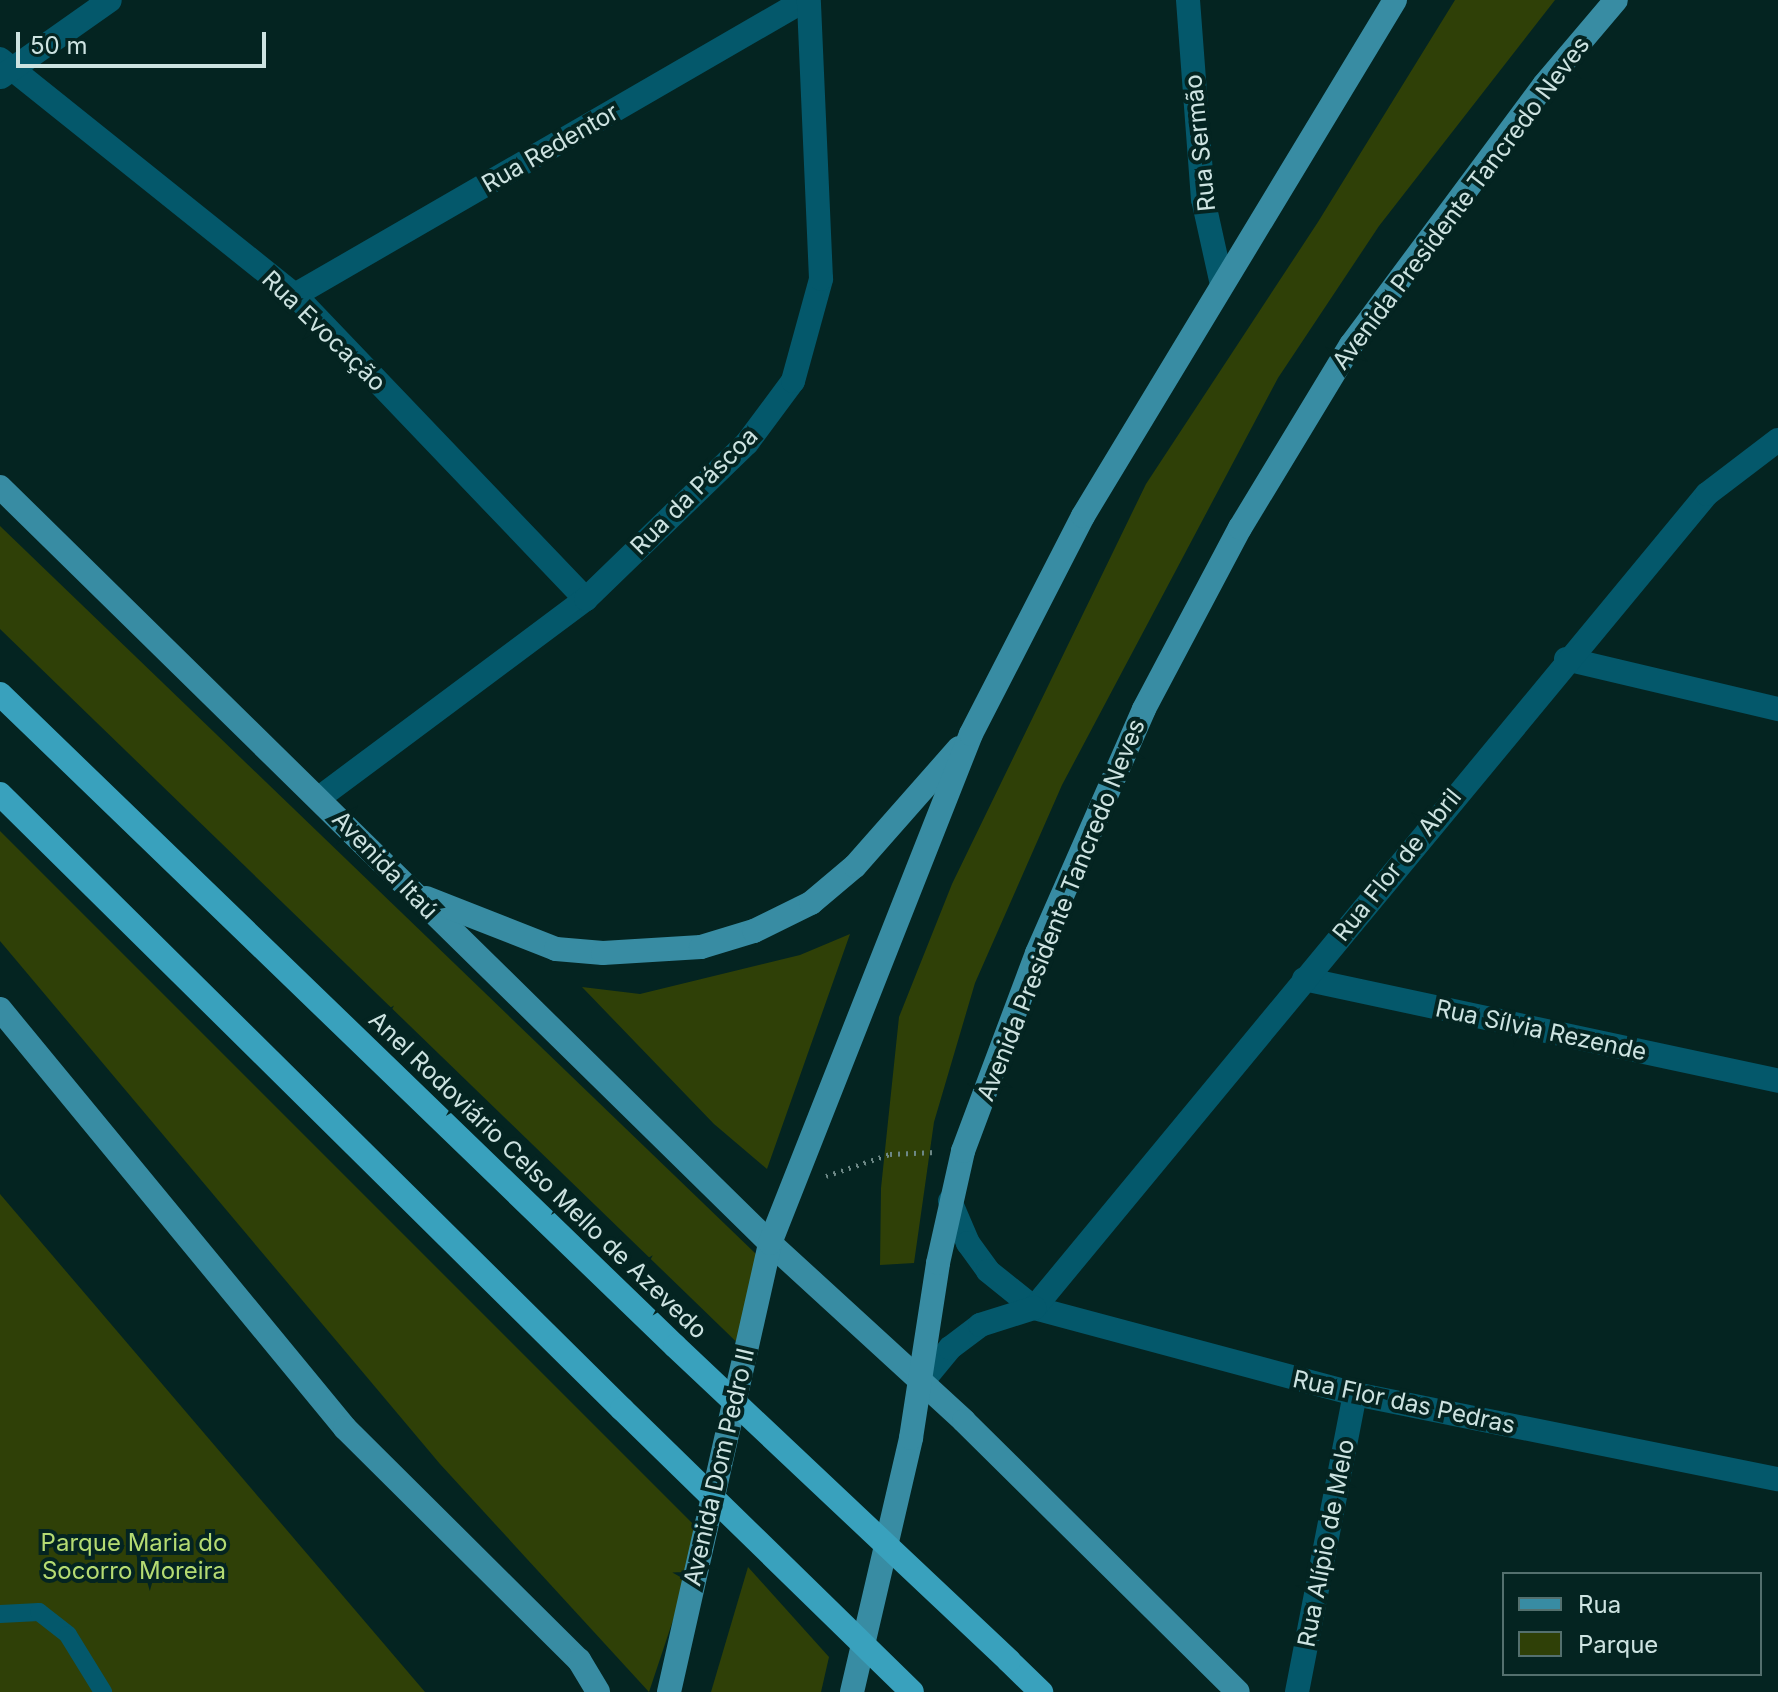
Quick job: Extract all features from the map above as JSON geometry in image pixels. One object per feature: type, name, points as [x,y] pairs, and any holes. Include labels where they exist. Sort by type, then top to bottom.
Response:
[{"type":"highway","name":"Anel Rodoviário Celso Mello de Azevedo","points":[[0,694],[675,1346],[1041,1692]]},
{"type":"highway","points":[[0,794],[912,1692]]},
{"type":"main road","points":[[1238,1692],[922,1382],[770,1243],[795,1187],[853,1026],[971,734],[1083,516],[1395,0]]},
{"type":"main road","name":"Avenida Presidente Tancredo Neves","points":[[922,1382],[950,1201],[963,1151],[1037,953],[1144,709],[1240,528],[1351,345],[1544,85],[1616,0]]},
{"type":"main road","name":"Avenida Itaú","points":[[0,487],[770,1243]]},
{"type":"main road","points":[[409,890],[501,932],[556,949],[603,953],[701,947],[754,931],[811,903],[855,866],[971,734]]},
{"type":"main road","points":[[0,1009],[345,1428],[579,1660],[598,1692]]},
{"type":"main road","name":"Avenida Dom Pedro II","points":[[669,1692],[770,1243]]},
{"type":"main road","points":[[852,1692],[922,1382]]},
{"type":"street","points":[[3,68],[110,0]]},
{"type":"street","name":"Rua Redentor","points":[[295,295],[807,0]]},
{"type":"street","name":"Rua da Páscoa","points":[[319,798],[586,599],[747,443],[793,381],[821,279],[807,0]]},
{"type":"street","name":"Rua Sermão","points":[[1188,0],[1203,199],[1222,285]]},
{"type":"street","name":"Rua Evocação","points":[[3,68],[295,295],[586,599]]},
{"type":"street","name":"Rua Flor de Abril","points":[[1034,1308],[1566,659],[1707,494],[1778,440]]},
{"type":"street","points":[[1566,659],[1778,709]]},
{"type":"street","name":"Rua Sílvia Rezende","points":[[1304,979],[1778,1081]]},
{"type":"street","name":"Rua Flor das Pedras","points":[[950,1201],[968,1243],[988,1271],[1034,1308],[1355,1394],[1778,1479]]},
{"type":"street","points":[[922,1382],[950,1348],[980,1325],[1034,1308]]},
{"type":"street","name":"Rua Alípio de Melo","points":[[1297,1692],[1355,1394]]},
{"type":"lane","points":[[0,1614],[39,1612],[68,1635],[103,1692]]},
{"type":"path","points":[[795,1187],[890,1154],[963,1151]]},
{"type":"green space","points":[[1455,0],[1555,0],[1379,226],[1278,378],[1062,785],[975,983],[934,1122],[914,1263],[880,1265],[881,1188],[899,1017],[952,884],[1146,484],[1318,222]]},
{"type":"green space","points":[[0,526],[756,1254],[752,1357],[0,629]]},
{"type":"green space","points":[[0,831],[702,1533],[649,1692],[440,1464],[0,941]]},
{"type":"green space","points":[[850,934],[767,1169],[714,1124],[582,987],[640,994],[800,955]]},
{"type":"green space","name":"Parque Maria do Socorro Moreira","points":[[0,1194],[425,1692],[0,1692]]},
{"type":"green space","points":[[748,1567],[829,1657],[821,1692],[711,1692]]}]
